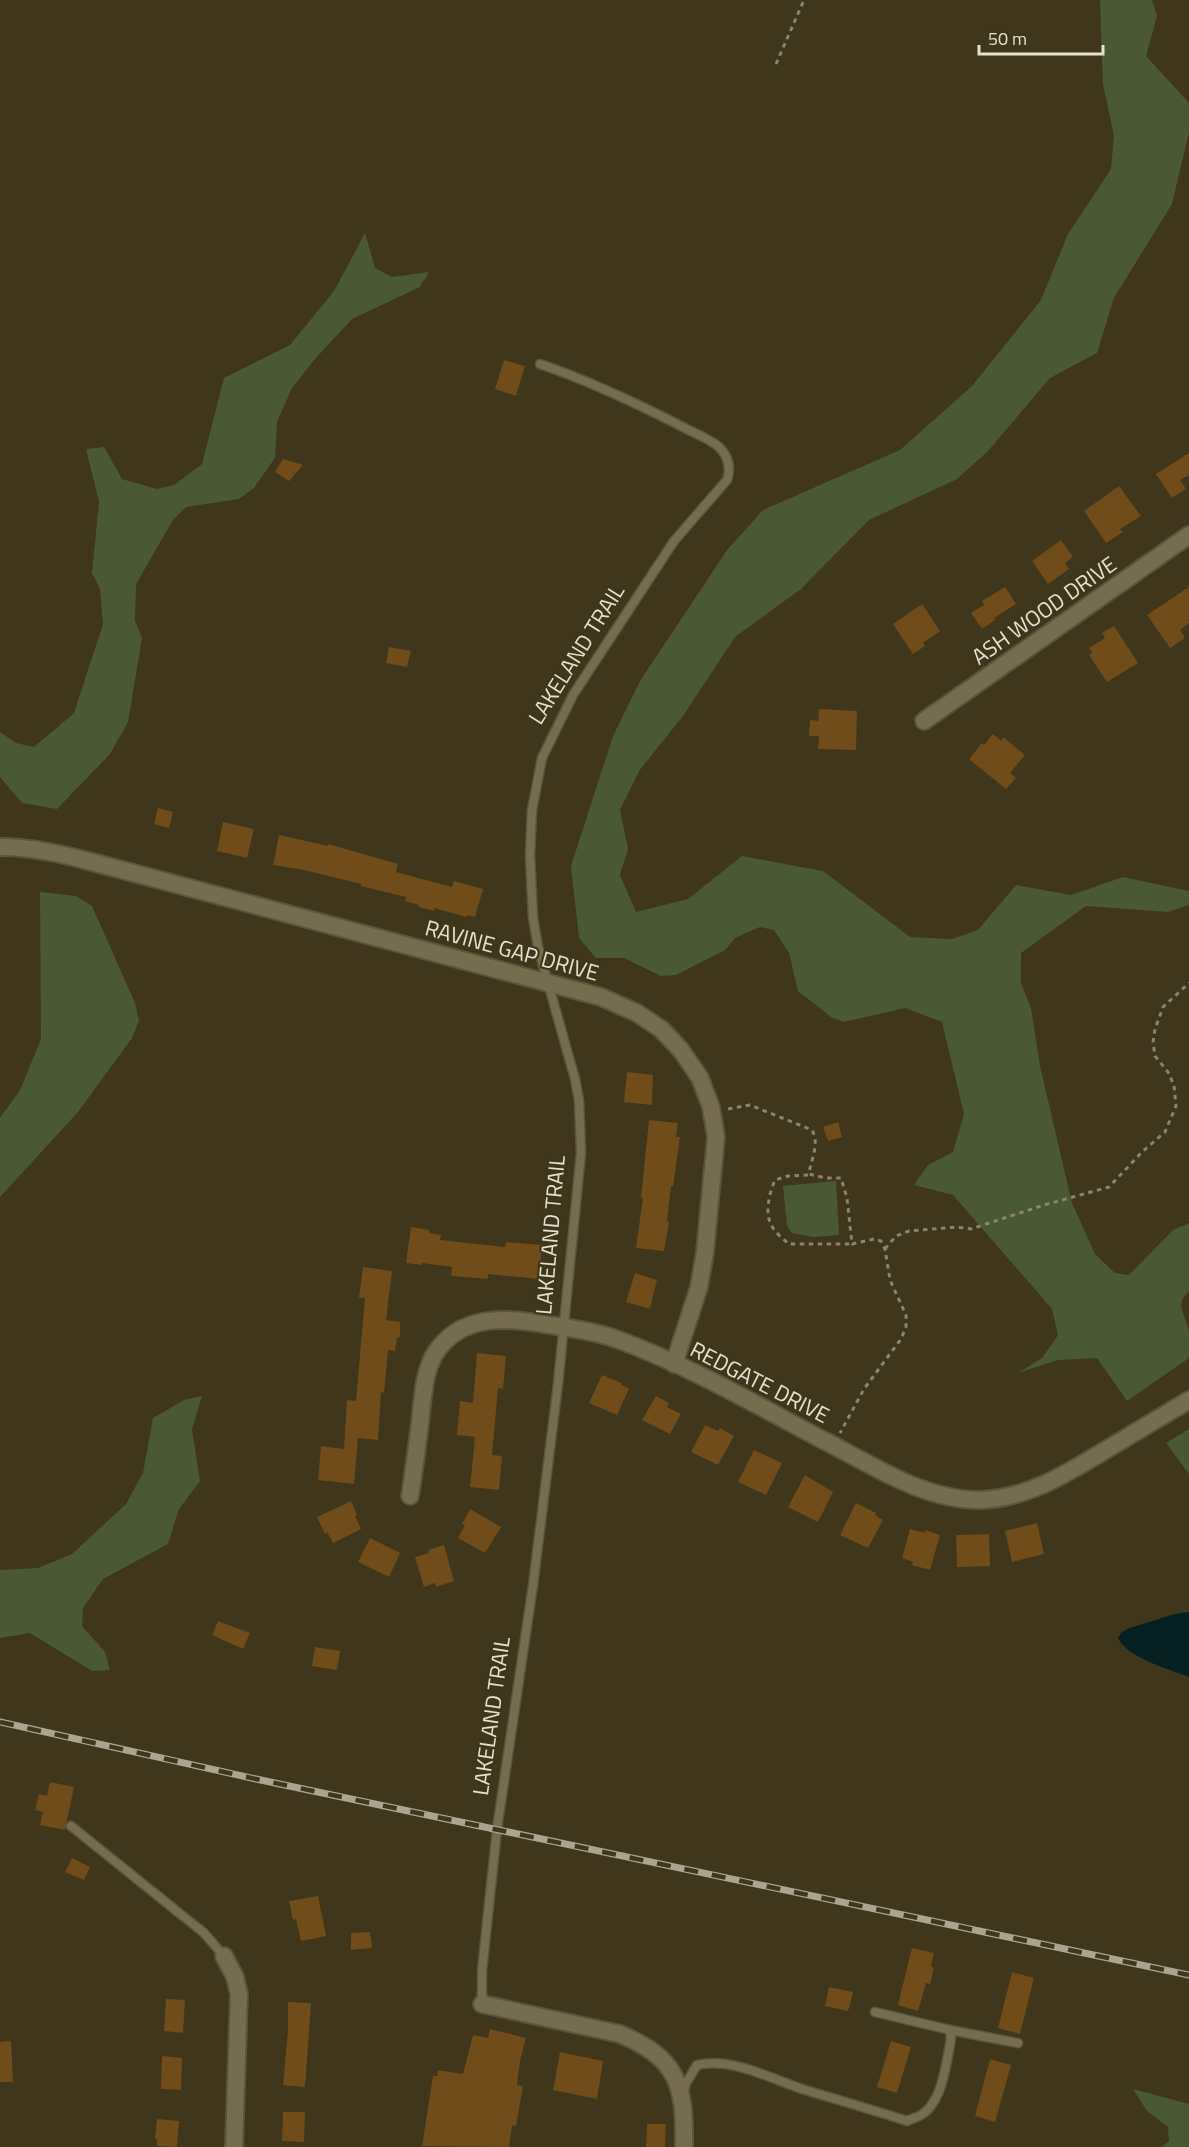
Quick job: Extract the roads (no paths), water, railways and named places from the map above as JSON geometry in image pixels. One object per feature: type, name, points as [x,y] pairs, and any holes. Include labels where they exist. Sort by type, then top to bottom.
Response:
[{"type":"street","name":"ASH WOOD DRIVE","points":[[924,721],[1189,535]]},
{"type":"street","name":"RAVINE GAP DRIVE","points":[[0,847],[21,847],[92,862],[601,997],[637,1012],[661,1029],[681,1050],[700,1078],[712,1113],[716,1137],[705,1252],[699,1287],[674,1364]]},
{"type":"street","name":"REDGATE DRIVE","points":[[410,1496],[425,1381],[436,1351],[455,1334],[478,1322],[495,1318],[564,1327],[617,1339],[674,1364],[911,1485],[952,1498],[980,1500],[1007,1497],[1033,1490],[1066,1474],[1189,1400]]},
{"type":"street","points":[[224,1956],[236,1977],[239,1995],[234,2147]]},
{"type":"street","name":"LAKELAND TRAIL","points":[[482,2004],[620,2034],[641,2043],[658,2055],[668,2065],[682,2097],[684,2147]]},
{"type":"lane","name":"LAKELAND TRAIL","points":[[482,2004],[482,1971],[497,1829],[533,1585],[564,1327],[581,1139],[575,1079],[538,947],[530,886],[532,810],[542,758],[573,695],[674,541],[727,480],[730,472],[728,459],[718,446],[636,403],[578,377],[540,364]]},
{"type":"lane","points":[[70,1826],[204,1933],[224,1956]]},
{"type":"lane","points":[[874,2012],[1018,2043]]},
{"type":"lane","points":[[682,2097],[686,2083],[698,2065],[712,2062],[738,2067],[907,2121],[923,2114],[931,2107],[941,2085],[951,2038],[950,2030]]},
{"type":"water","points":[[1189,1612],[1189,1677],[1139,1657],[1123,1645],[1118,1638],[1127,1629]]},
{"type":"railway","points":[[0,1722],[256,1779],[1189,1975]]}]
